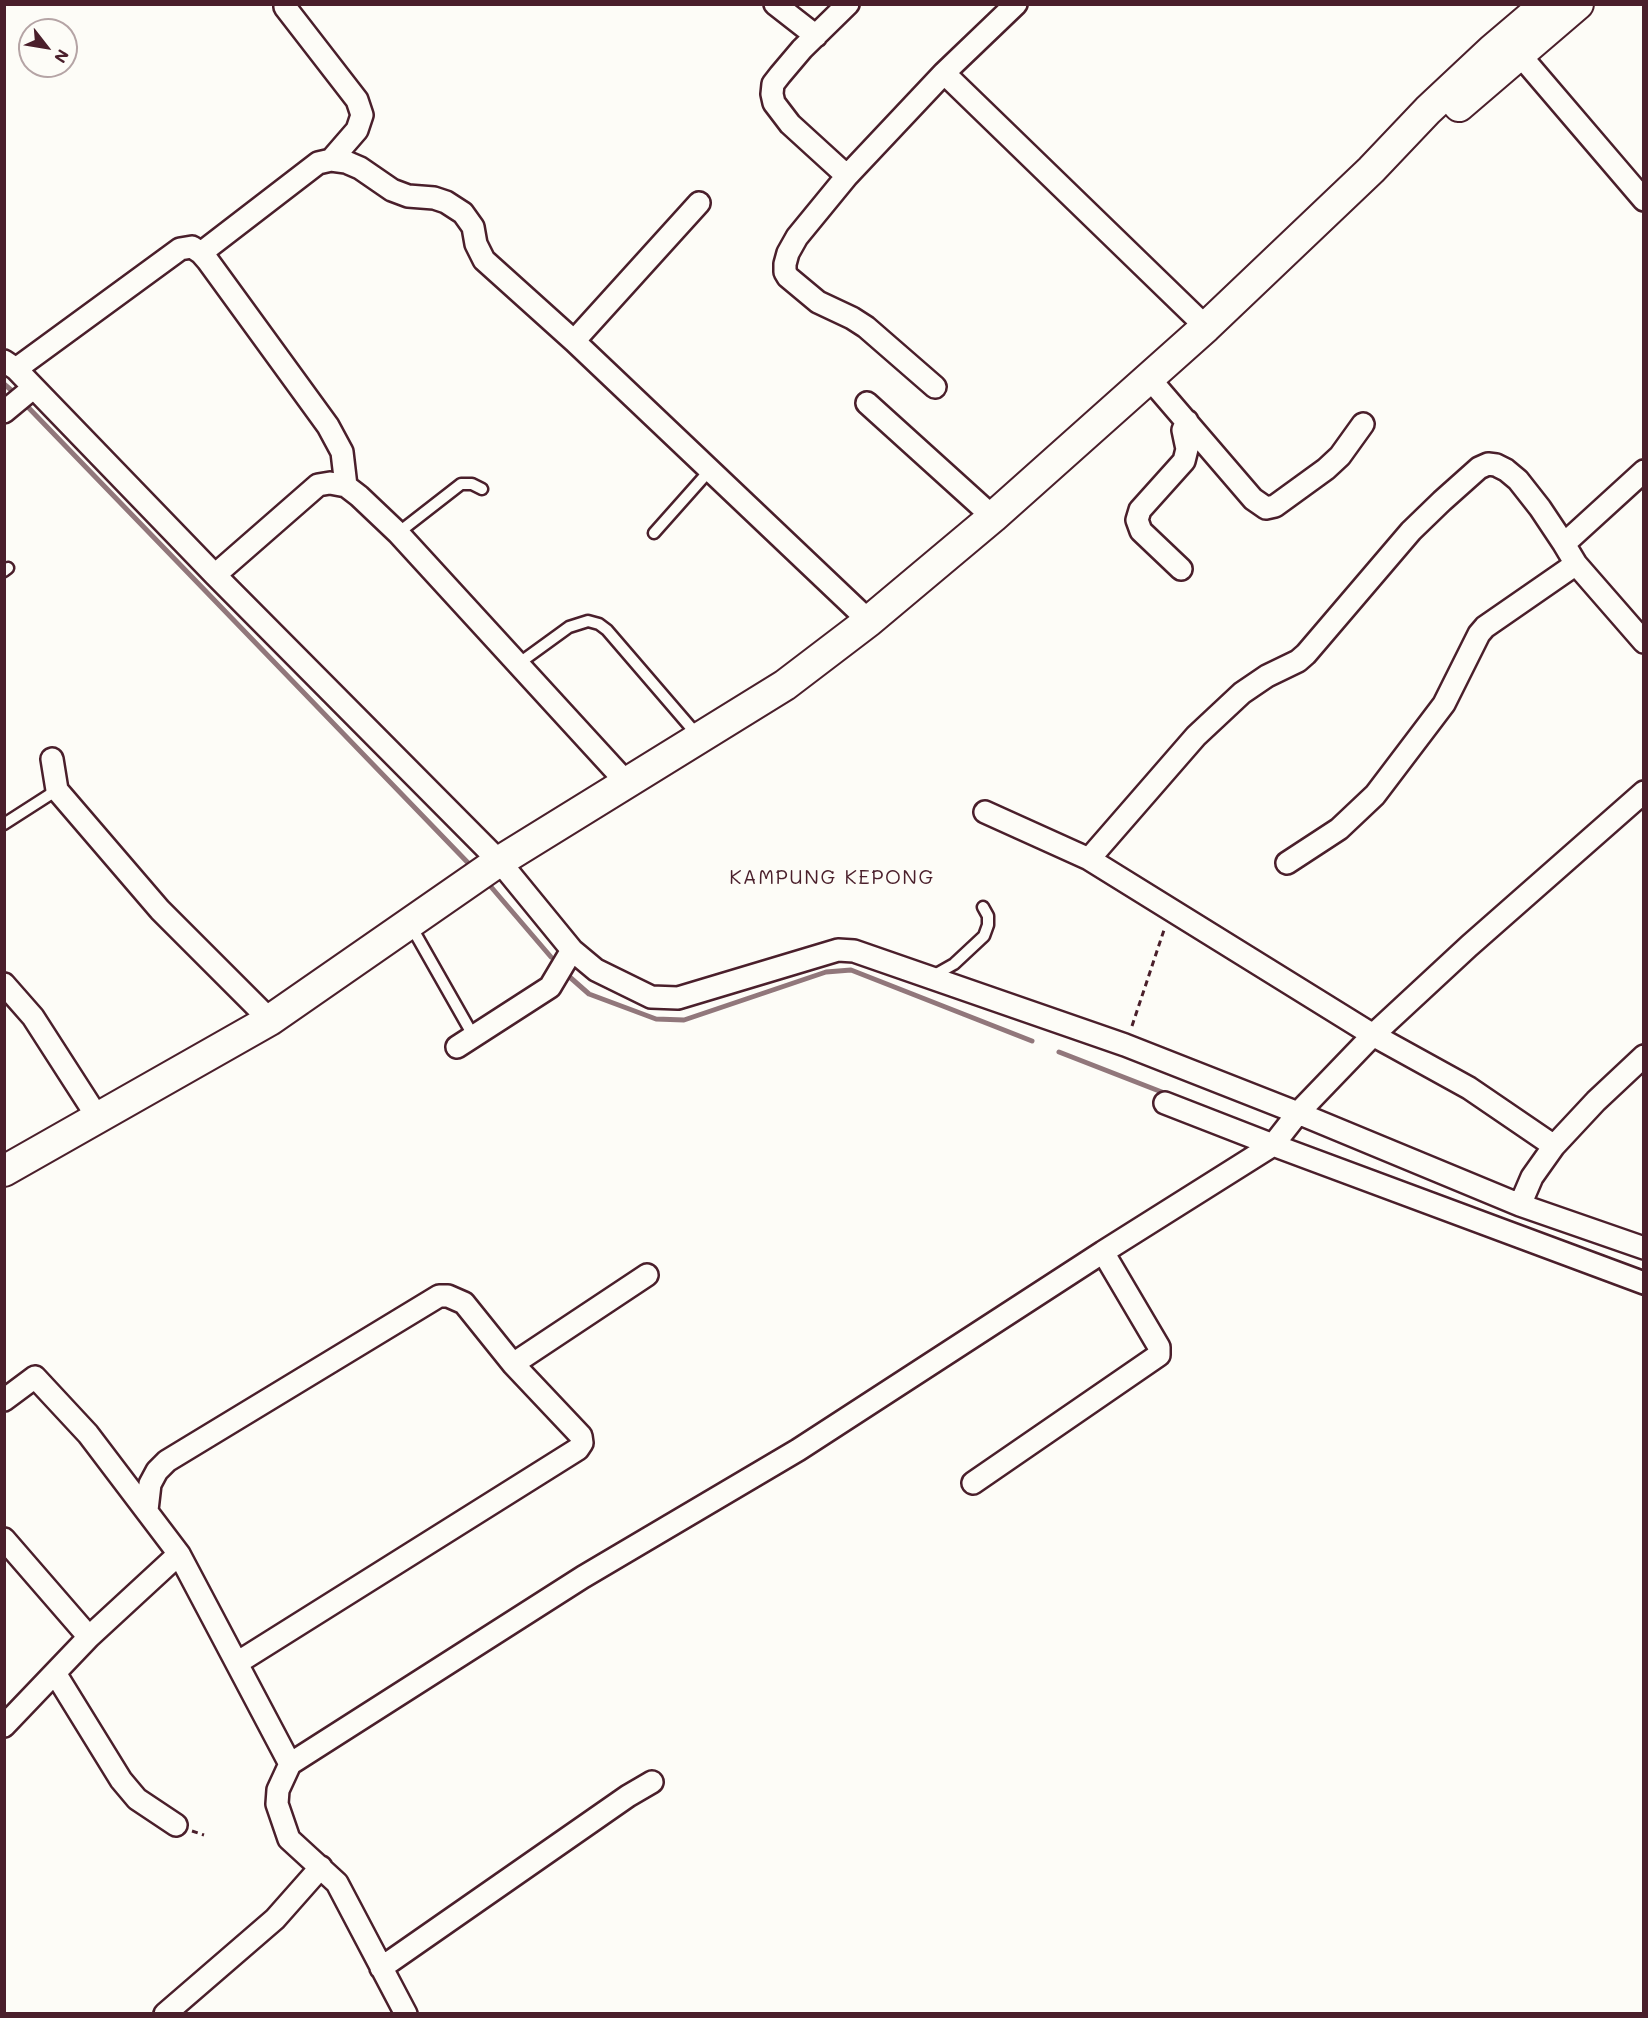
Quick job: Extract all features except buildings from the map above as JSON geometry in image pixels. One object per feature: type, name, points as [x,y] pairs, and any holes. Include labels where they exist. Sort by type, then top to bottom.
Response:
[{"type":"main road","points":[[4,1171],[270,1020],[496,864],[785,686],[869,621],[993,517],[1206,327],[1371,170],[1440,122],[1506,52],[1546,4]]},
{"type":"main road","points":[[1506,52],[1578,4]]},
{"type":"street","points":[[775,4],[816,36]]},
{"type":"street","points":[[847,176],[789,124],[774,103],[772,94],[773,84],[848,4]]},
{"type":"street","points":[[935,387],[866,327],[818,302],[788,277],[785,272],[788,254],[797,237],[847,176],[944,73],[1016,4]]},
{"type":"street","points":[[285,7],[357,100],[362,115],[357,130],[331,160]]},
{"type":"street","points":[[1506,52],[1644,200]]},
{"type":"street","points":[[944,73],[1206,327]]},
{"type":"street","points":[[201,253],[318,163],[331,160],[346,162],[360,168],[392,190],[408,196],[440,200],[463,213],[473,227],[476,244],[484,260],[574,341],[869,621]]},
{"type":"street","points":[[574,341],[699,203]]},
{"type":"street","points":[[346,486],[342,452],[328,426],[201,253],[192,247],[180,249],[10,365],[30,390],[215,575],[496,864],[572,950],[596,970],[651,997],[678,998],[847,950],[1125,1045],[1520,1205],[1644,1248]]},
{"type":"street","points":[[1149,378],[1253,499],[1266,508],[1275,506],[1326,469],[1340,456],[1363,424]]},
{"type":"street","points":[[7,410],[30,390]]},
{"type":"street","points":[[867,403],[993,517]]},
{"type":"street","points":[[1181,569],[1141,531],[1137,520],[1140,510],[1184,461],[1187,449],[1183,430],[1186,421]]},
{"type":"street","points":[[1089,859],[1196,736],[1242,693],[1267,676],[1298,662],[1411,531],[1479,468],[1496,465],[1518,480],[1540,508],[1576,564],[1644,642]]},
{"type":"street","points":[[1564,544],[1644,471]]},
{"type":"street","points":[[215,575],[318,485],[330,483],[346,486],[398,533],[627,783]]},
{"type":"street","points":[[1287,863],[1340,829],[1375,795],[1444,704],[1479,634],[1485,627],[1576,564]]},
{"type":"street","points":[[52,759],[57,790],[160,910],[270,1020]]},
{"type":"street","points":[[406,2013],[337,1883],[289,1839],[278,1804],[278,1790],[290,1764],[583,1577],[798,1450],[1275,1143],[1296,1115],[1374,1035],[1470,946],[1644,792]]},
{"type":"street","points":[[985,812],[1089,859],[1374,1035],[1469,1088],[1554,1146]]},
{"type":"street","points":[[466,1042],[550,987],[572,950]]},
{"type":"street","points":[[4,984],[33,1017],[98,1118]]},
{"type":"street","points":[[1520,1205],[1532,1177],[1554,1146],[1596,1101],[1644,1056]]},
{"type":"street","points":[[1166,1103],[1644,1283]]},
{"type":"street","points":[[973,1484],[1159,1355],[1159,1347],[1103,1252]]},
{"type":"street","points":[[513,1364],[647,1275]]},
{"type":"street","points":[[147,1510],[150,1484],[157,1471],[167,1461],[439,1296],[448,1296],[464,1303],[513,1364],[581,1436],[580,1446],[237,1663]]},
{"type":"street","points":[[4,1400],[35,1377],[88,1434],[179,1554],[290,1764]]},
{"type":"street","points":[[4,1539],[89,1637]]},
{"type":"street","points":[[4,1726],[89,1637],[179,1554]]},
{"type":"street","points":[[55,1673],[121,1780],[137,1799],[176,1825]]},
{"type":"street","points":[[381,1968],[628,1796],[652,1782]]},
{"type":"street","points":[[165,2013],[275,1920],[321,1867]]},
{"type":"lane","points":[[654,533],[710,470]]},
{"type":"lane","points":[[398,533],[461,484],[471,484],[482,489]]},
{"type":"lane","points":[[518,664],[569,627],[588,621],[599,624],[607,630],[699,737]]},
{"type":"lane","points":[[4,824],[57,790]]},
{"type":"lane","points":[[930,978],[954,964],[984,936],[988,916],[983,907]]},
{"type":"lane","points":[[409,923],[466,1042]]},
{"type":"path","points":[[1125,1045],[1171,909]]},
{"type":"waterway","points":[[4,384],[17,395]]},
{"type":"waterway","points":[[23,402],[473,868]]},
{"type":"waterway","points":[[486,881],[551,957]]},
{"type":"waterway","points":[[564,972],[589,994],[656,1019],[684,1020],[826,972],[851,970],[1032,1041]]},
{"type":"waterway","points":[[1059,1052],[1172,1096]]},
{"type":"district","name":"KAMPUNG KEPONG","points":[[832,878]]}]
